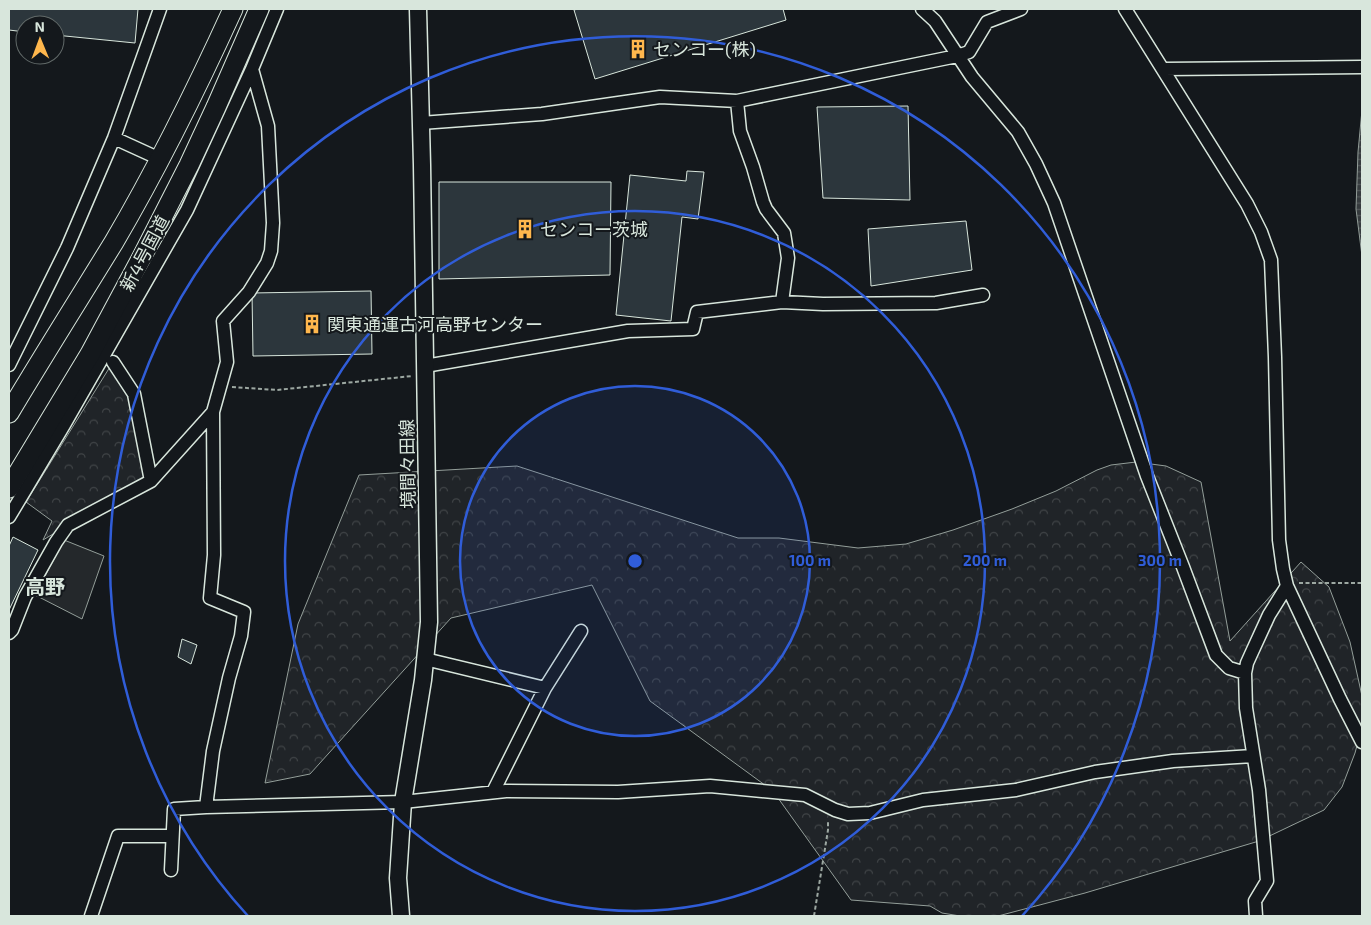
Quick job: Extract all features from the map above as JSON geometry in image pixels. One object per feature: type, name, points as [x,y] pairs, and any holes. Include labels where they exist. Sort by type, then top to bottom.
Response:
[{"type":"highway","name":"新4号国道","points":[[9,413],[114,241],[160,159],[233,9]]},
{"type":"highway","name":"新4号国道","points":[[9,488],[90,354],[142,257],[205,132],[259,9]]},
{"type":"main road","name":"境間々田線","points":[[402,916],[398,878],[403,802],[423,680],[429,622],[418,9]]},
{"type":"street","points":[[9,366],[67,248],[114,138],[160,9]]},
{"type":"street","points":[[9,518],[187,210],[252,70],[277,9]]},
{"type":"street","points":[[922,9],[935,21],[972,77],[1018,132],[1040,172],[1054,204],[1147,476],[1216,655],[1229,668],[1245,673]]},
{"type":"street","points":[[421,123],[542,114],[660,98],[737,101],[957,56],[969,52],[987,22],[1021,9]]},
{"type":"street","points":[[1125,9],[1247,204],[1261,232],[1271,260],[1279,540],[1287,584],[1362,742]]},
{"type":"street","points":[[1164,69],[1356,67]]},
{"type":"street","points":[[206,807],[214,751],[229,678],[241,636],[244,612],[210,598],[214,555],[213,412],[227,362],[223,321],[249,292],[267,263],[271,251],[273,222],[268,126],[252,70]]},
{"type":"street","points":[[737,101],[740,131],[763,202],[784,233],[788,258],[782,302]]},
{"type":"street","points":[[114,138],[160,159]]},
{"type":"street","points":[[425,370],[628,331],[693,329],[697,312],[782,302],[824,304],[936,303],[983,295]]},
{"type":"street","points":[[113,362],[134,394],[151,481]]},
{"type":"street","points":[[9,634],[25,597],[56,542],[68,525],[151,481],[213,412]]},
{"type":"street","points":[[1256,916],[1255,901],[1267,881],[1259,790],[1246,708],[1245,673],[1247,663],[1269,615],[1287,584]]},
{"type":"street","points":[[492,792],[545,688],[581,631]]},
{"type":"street","points":[[425,659],[545,688]]},
{"type":"street","points":[[171,870],[174,809],[403,802],[506,791],[618,792],[710,786],[805,795],[828,807],[848,814],[870,813],[922,800],[1016,790],[1095,772],[1173,762],[1253,756]]},
{"type":"street","points":[[91,916],[118,836],[172,836]]},
{"type":"path","points":[[220,387],[277,390],[425,370]]},
{"type":"path","points":[[1287,584],[1362,583]]},
{"type":"path","points":[[814,916],[828,830],[828,807]]},
{"type":"green space","points":[[113,362],[134,394],[151,481],[43,540],[52,521],[26,502]]},
{"type":"green space","points":[[1136,462],[1166,466],[1201,482],[1230,641],[1301,562],[1329,587],[1350,642],[1362,696],[1362,727],[1355,753],[1342,787],[1324,810],[1259,841],[1085,893],[998,916],[960,916],[942,913],[930,906],[851,900],[773,791],[650,701],[592,585],[451,618],[310,774],[265,783],[298,624],[359,475],[517,466],[738,538],[779,538],[858,548],[906,544],[953,530],[1056,491],[1097,470],[1111,465]]},
{"type":"shaded area","points":[[1362,110],[1362,256],[1356,209]]},
{"type":"shaded area","points":[[64,540],[104,556],[82,619],[35,595]]},
{"type":"building","points":[[9,9],[138,9],[135,43],[65,36],[65,15],[15,15],[15,31],[9,30]]},
{"type":"building","name":"センコー(株)","points":[[783,9],[786,20],[595,79],[574,10]]},
{"type":"building","points":[[908,106],[910,200],[823,198],[817,107]]},
{"type":"building","points":[[687,171],[704,172],[698,219],[682,217],[671,321],[616,315],[630,175],[686,181]]},
{"type":"building","name":"センコー茨城","points":[[439,182],[611,182],[610,275],[439,279]]},
{"type":"building","points":[[966,221],[972,270],[871,286],[868,229]]},
{"type":"building","name":"関東通運古河高野センター","points":[[371,291],[372,354],[253,356],[252,293]]},
{"type":"building","points":[[13,537],[38,550],[9,610],[9,546]]},
{"type":"building","points":[[182,639],[197,645],[191,664],[178,657]]},
{"type":"place","name":"センコー(株)","points":[[638,49]]},
{"type":"place","name":"センコー茨城","points":[[525,229]]},
{"type":"place","name":"関東通運古河高野センター","points":[[312,324]]},
{"type":"district","name":"高野","points":[[45,586]]}]
